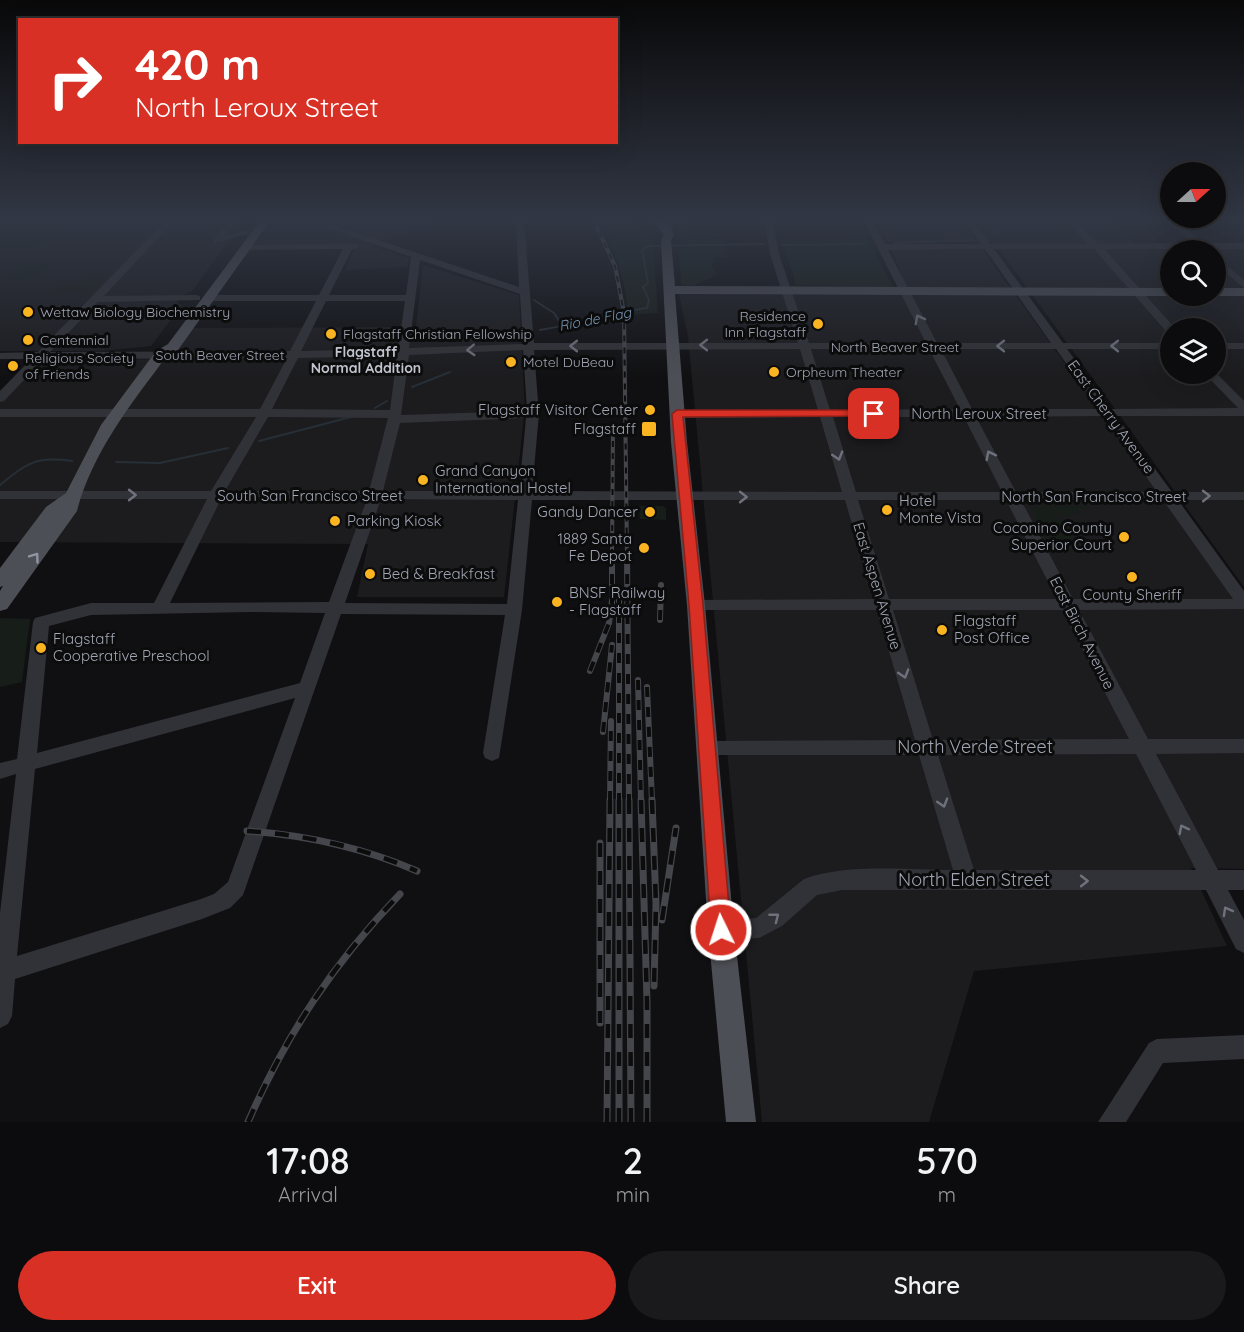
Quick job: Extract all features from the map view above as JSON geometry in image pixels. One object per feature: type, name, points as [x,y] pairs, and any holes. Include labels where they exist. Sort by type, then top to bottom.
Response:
[{"type":"main road","points":[[1,602],[69,511],[73,495],[116,412],[161,354],[173,347],[222,273]]},
{"type":"main road","points":[[669,273],[677,414],[696,605],[721,930],[741,1122]]},
{"type":"main road","points":[[670,290],[1160,292]]},
{"type":"main road","points":[[1226,292],[1244,292]]},
{"type":"main road","points":[[0,581],[52,511],[73,495]]},
{"type":"street","points":[[0,398],[120,273]]},
{"type":"street","points":[[159,608],[216,495],[265,412],[336,273]]},
{"type":"street","points":[[2,973],[202,909],[222,901],[236,888],[375,496],[395,416],[414,273]]},
{"type":"street","points":[[468,273],[524,292]]},
{"type":"street","points":[[492,753],[514,610],[527,497],[533,414],[523,273]]},
{"type":"street","name":"East Aspen Avenue","points":[[783,273],[967,881]]},
{"type":"street","name":"East Birch Avenue","points":[[896,273],[1210,881],[1244,942]]},
{"type":"street","name":"East Cherry Avenue","points":[[1007,273],[1244,603]]},
{"type":"street","points":[[1120,273],[1160,318]]},
{"type":"street","points":[[1231,273],[1244,285]]},
{"type":"street","points":[[96,299],[201,303],[324,298],[411,298]]},
{"type":"street","name":"North Beaver Street","points":[[620,346],[1160,346]]},
{"type":"street","name":"South Beaver Street","points":[[0,356],[294,355],[620,346]]},
{"type":"street","points":[[1226,346],[1244,346]]},
{"type":"street","points":[[1220,384],[1244,410]]},
{"type":"street","name":"North Leroux Street","points":[[677,414],[968,414],[1244,410]]},
{"type":"street","points":[[0,413],[385,413],[404,420],[533,414]]},
{"type":"street","name":"South San Francisco Street","points":[[0,495],[619,497]]},
{"type":"street","name":"North San Francisco Street","points":[[619,497],[1244,496]]},
{"type":"street","points":[[696,605],[1244,603]]},
{"type":"street","points":[[0,1016],[2,973],[28,763],[41,622],[91,609],[514,610]]},
{"type":"street","points":[[0,771],[306,688]]},
{"type":"street","name":"North Verde Street","points":[[707,748],[1244,746]]},
{"type":"street","name":"North Elden Street","points":[[721,930],[759,928],[774,919],[811,886],[822,882],[865,879],[1244,880]]},
{"type":"street","points":[[1111,1122],[1157,1051],[1244,1047]]},
{"type":"shaded area","points":[[0,273],[205,273],[193,290],[182,296],[177,303],[182,305],[151,346],[102,351],[0,351]]},
{"type":"shaded area","points":[[15,273],[37,273],[31,278],[7,280]]},
{"type":"shaded area","points":[[105,273],[89,293],[73,293],[81,286],[69,293],[52,293],[60,285],[80,285],[90,275],[97,274],[84,286],[99,274]]},
{"type":"shaded area","points":[[422,273],[450,273],[519,295],[525,408],[504,597],[357,597],[368,544],[0,542],[0,393],[31,361],[170,359],[192,328],[416,327]]},
{"type":"shaded area","points":[[621,273],[655,273],[658,313],[628,315]]},
{"type":"shaded area","points":[[680,273],[719,273],[691,287],[681,284]]},
{"type":"shaded area","points":[[792,273],[886,273],[893,287],[796,285]]},
{"type":"shaded area","points":[[901,273],[1000,273],[1244,610],[1244,869],[1191,868],[1227,946],[974,971],[929,1122],[762,1122],[688,336],[679,294],[908,293]]},
{"type":"shaded area","points":[[1017,273],[1160,273],[1160,306],[1226,306],[1226,273],[1244,273],[1244,587]]},
{"type":"shaded area","points":[[1040,505],[1090,506],[1093,509],[1078,509],[1080,513],[1063,516]]},
{"type":"shaded area","points":[[639,506],[663,506],[666,508],[666,520],[640,519]]},
{"type":"shaded area","points":[[1030,506],[1040,507],[1056,515],[1068,528],[1083,551],[1055,552]]},
{"type":"shaded area","points":[[0,618],[30,619],[22,682],[0,687]]},
{"type":"waterway","name":"Rio de Flag","points":[[562,326],[647,308],[649,300],[643,287],[648,283],[646,273]]},
{"type":"waterway","points":[[534,300],[554,313],[562,326]]},
{"type":"waterway","name":"Rio de Flag","points":[[540,330],[562,326]]},
{"type":"waterway","name":"Rio de Flag","points":[[412,387],[450,372]]},
{"type":"waterway","name":"Rio de Flag","points":[[375,408],[387,401]]},
{"type":"waterway","name":"Rio de Flag","points":[[259,441],[351,417]]},
{"type":"waterway","name":"Rio de Flag","points":[[116,462],[160,463],[228,448]]},
{"type":"waterway","name":"Rio de Flag","points":[[0,485],[25,466],[33,463],[49,460],[72,461]]},
{"type":"railway","points":[[616,273],[624,313],[627,555]]},
{"type":"railway","points":[[612,555],[613,427]]},
{"type":"railway","points":[[627,554],[629,801]]},
{"type":"railway","points":[[612,555],[612,601]]},
{"type":"railway","points":[[660,620],[661,585]]},
{"type":"railway","points":[[619,593],[619,1122]]},
{"type":"railway","points":[[590,671],[609,623],[612,601]]},
{"type":"railway","points":[[603,732],[612,645]]},
{"type":"railway","points":[[638,680],[641,801]]},
{"type":"railway","points":[[647,687],[652,801]]},
{"type":"railway","points":[[610,801],[611,721]]},
{"type":"railway","points":[[607,1122],[610,800]]},
{"type":"railway","points":[[629,800],[631,1122]]},
{"type":"railway","points":[[641,800],[647,1002],[647,1122]]},
{"type":"railway","points":[[652,800],[656,904],[654,986]]},
{"type":"railway","points":[[662,920],[676,828]]},
{"type":"railway","points":[[247,831],[334,844],[375,855],[417,871]]},
{"type":"railway","points":[[600,843],[600,1023]]},
{"type":"railway","points":[[248,1122],[279,1059],[314,1001],[353,947],[400,894]]},
{"type":"place","name":"Wettaw Biology Biochemistry","points":[[28,312]]},
{"type":"place","name":"Residence Inn Flagstaff","points":[[818,324]]},
{"type":"place","name":"Flagstaff Christian Fellowship","points":[[331,334]]},
{"type":"place","name":"Centennial","points":[[28,340]]},
{"type":"place","name":"Motel DuBeau","points":[[511,362]]},
{"type":"place","name":"Religious Society of Friends","points":[[13,366]]},
{"type":"place","name":"Orpheum Theater","points":[[774,372]]},
{"type":"place","name":"Flagstaff Visitor Center","points":[[650,410]]},
{"type":"place","name":"Flagstaff","points":[[649,429]]},
{"type":"place","name":"Grand Canyon International Hostel","points":[[423,480]]},
{"type":"place","name":"Hotel Monte Vista","points":[[887,510]]},
{"type":"place","name":"Gandy Dancer","points":[[650,512]]},
{"type":"place","name":"Parking Kiosk","points":[[335,521]]},
{"type":"place","name":"Coconino County Superior Court","points":[[1124,537]]},
{"type":"place","name":"1889 Santa Fe Depot","points":[[644,548]]},
{"type":"place","name":"Bed & Breakfast","points":[[370,574]]},
{"type":"place","name":"County Sheriff","points":[[1132,577]]},
{"type":"place","name":"BNSF Railway - Flagstaff","points":[[557,602]]},
{"type":"place","name":"Flagstaff Post Office","points":[[942,630]]},
{"type":"place","name":"Flagstaff Cooperative Preschool","points":[[41,648]]},
{"type":"district","name":"Flagstaff Normal Addition","points":[[366,360]]},
{"type":"route","points":[[721,930],[692,557],[677,414],[874,414]]}]
